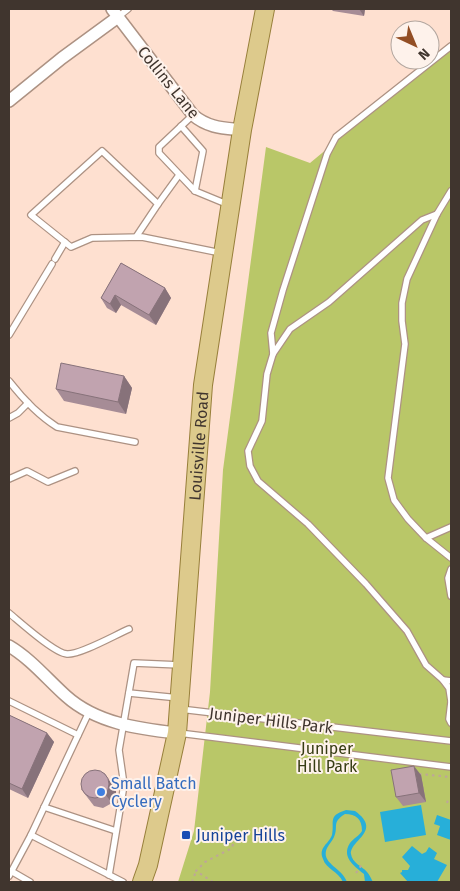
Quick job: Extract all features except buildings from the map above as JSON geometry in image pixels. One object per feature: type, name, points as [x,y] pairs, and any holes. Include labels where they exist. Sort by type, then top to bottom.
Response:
[{"type":"main road","name":"Louisville Road","points":[[142,882],[148,865],[177,733],[203,385],[242,130],[265,9]]},
{"type":"street","points":[[9,101],[115,13]]},
{"type":"street","name":"Collins Lane","points":[[115,13],[193,115],[201,122],[210,126],[242,130]]},
{"type":"street","points":[[9,646],[27,659],[67,697],[88,712],[124,724],[177,733]]},
{"type":"lane","points":[[115,13],[128,9]]},
{"type":"lane","points":[[451,46],[336,137],[328,154],[271,332],[273,354],[268,374],[262,421],[248,450],[250,466],[258,481],[308,524],[366,584],[406,631],[426,665],[449,688],[451,702],[448,719],[451,723]]},
{"type":"lane","points":[[193,115],[159,146],[159,153],[195,191],[231,206]]},
{"type":"lane","points":[[181,126],[203,152],[195,191]]},
{"type":"lane","points":[[158,204],[102,151],[31,215],[71,247],[92,238],[136,237],[223,254]]},
{"type":"lane","points":[[136,237],[179,175]]},
{"type":"lane","points":[[451,191],[437,214],[407,279],[402,303],[405,344],[388,478],[394,500],[408,519],[426,538],[451,558]]},
{"type":"lane","points":[[273,354],[290,329],[329,302],[422,220],[437,214]]},
{"type":"lane","points":[[9,335],[65,242]]},
{"type":"lane","points":[[9,381],[28,403],[57,427],[135,442]]},
{"type":"lane","points":[[9,418],[18,413],[28,403]]},
{"type":"lane","points":[[9,479],[27,471],[48,482],[75,471]]},
{"type":"lane","points":[[426,538],[451,527]]},
{"type":"lane","points":[[451,570],[448,578],[451,596]]},
{"type":"lane","points":[[9,613],[56,650],[65,654],[75,653],[129,630]]},
{"type":"lane","points":[[108,875],[124,785],[119,750],[134,663],[183,665]]},
{"type":"lane","points":[[443,680],[451,681]]},
{"type":"lane","name":"Juniper Hills Park","points":[[129,692],[180,704],[451,740]]},
{"type":"lane","points":[[9,701],[78,735]]},
{"type":"lane","points":[[27,881],[10,874],[31,835],[88,712]]},
{"type":"lane","name":"Juniper Hills Park","points":[[177,733],[451,767]]},
{"type":"lane","points":[[44,807],[116,831]]},
{"type":"lane","points":[[31,835],[124,882]]},
{"type":"path","points":[[419,774],[451,777]]},
{"type":"path","points":[[447,803],[451,799]]},
{"type":"path","points":[[192,882],[196,871],[205,862],[232,848],[236,831]]},
{"type":"path","points":[[356,873],[363,863]]},
{"type":"path","points":[[196,871],[213,882]]},
{"type":"green space","name":"Juniper Hill Park","points":[[451,46],[451,882],[178,882],[194,831],[210,692],[223,470],[266,147],[310,163],[422,70],[440,70],[440,55]]},
{"type":"water","points":[[421,805],[426,835],[385,842],[380,812]]},
{"type":"water","points":[[346,810],[355,811],[363,818],[366,824],[366,830],[355,844],[351,854],[353,860],[369,874],[373,882],[365,882],[364,874],[348,857],[347,853],[350,843],[362,831],[360,820],[355,816],[345,814],[338,820],[334,837],[326,851],[327,859],[345,877],[347,882],[343,882],[323,859],[322,851],[331,838],[334,817]]},
{"type":"water","points":[[437,815],[451,820],[451,840],[437,835],[440,826],[434,824]]},
{"type":"water","points":[[412,846],[422,854],[429,847],[437,853],[434,859],[447,865],[437,882],[408,882],[400,873],[402,870],[408,870],[410,866],[402,857]]},
{"type":"place","name":"Small Batch Cyclery","points":[[101,792]]},
{"type":"place","name":"Juniper Hills","points":[[186,835]]}]
